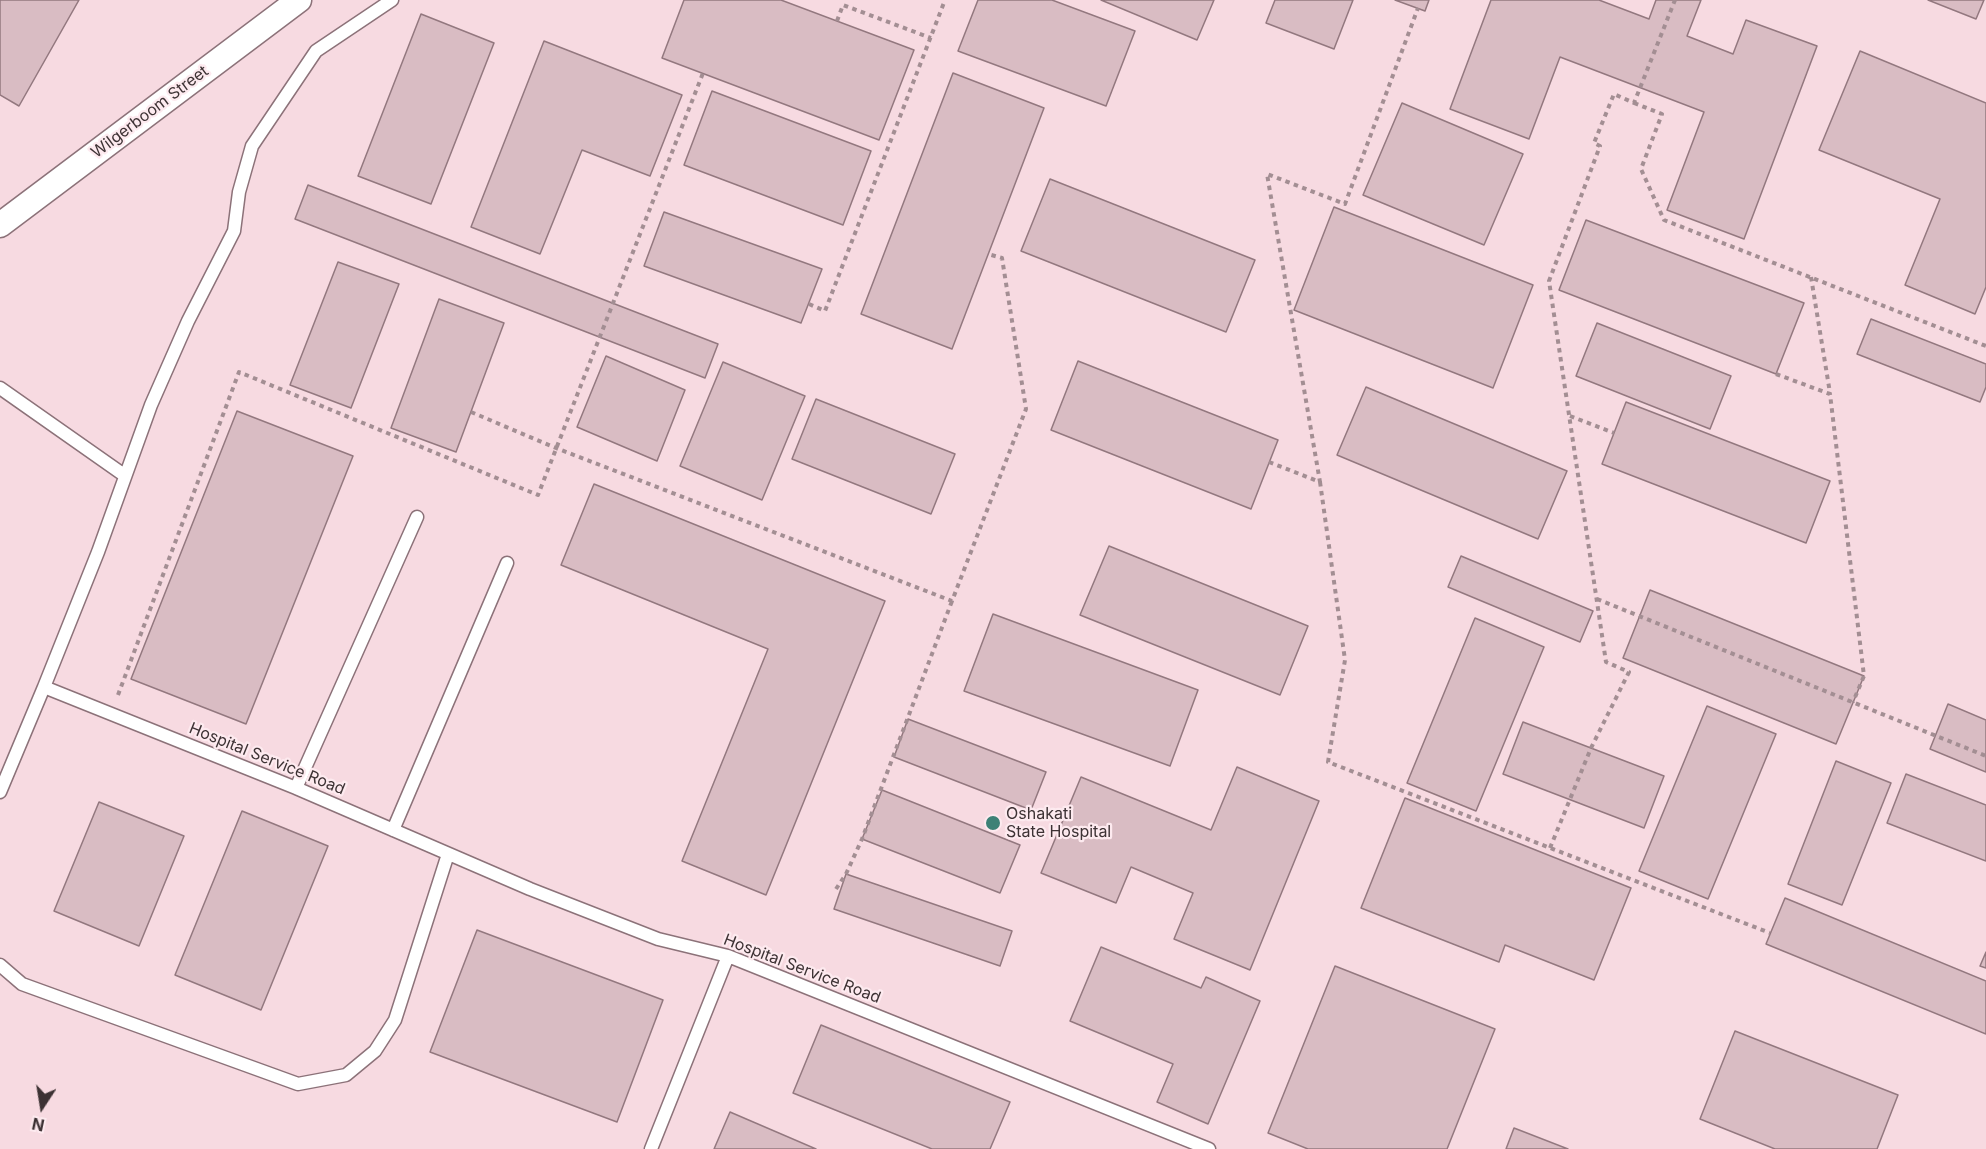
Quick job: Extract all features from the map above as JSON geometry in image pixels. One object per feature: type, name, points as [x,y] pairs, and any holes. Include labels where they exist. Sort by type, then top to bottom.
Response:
[{"type":"street","name":"Wilgerboom Street","points":[[0,225],[299,0]]},
{"type":"lane","points":[[0,792],[45,687],[98,552],[151,405],[183,332],[234,231],[238,192],[252,146],[316,51],[392,0]]},
{"type":"lane","points":[[0,388],[124,475]]},
{"type":"lane","points":[[296,788],[417,517]]},
{"type":"lane","points":[[393,830],[507,563]]},
{"type":"lane","name":"Hospital Service Road","points":[[45,687],[296,788],[448,854],[658,939],[728,956],[1209,1149]]},
{"type":"lane","points":[[0,965],[22,984],[298,1084],[346,1075],[375,1051],[395,1020],[448,854]]},
{"type":"lane","points":[[651,1149],[728,956]]},
{"type":"path","points":[[808,304],[825,311],[945,0]]},
{"type":"path","points":[[1635,103],[1675,0]]},
{"type":"path","points":[[837,21],[843,5],[931,38]]},
{"type":"path","points":[[1418,8],[1346,204],[1267,174],[1320,482],[1345,660],[1328,762],[1770,933]]},
{"type":"path","points":[[112,713],[239,372],[538,495],[703,73]]},
{"type":"path","points":[[1550,848],[1591,748],[1629,672],[1606,662],[1550,281],[1600,146],[1593,143],[1614,94],[1662,114],[1641,169],[1664,220],[1986,346]]},
{"type":"path","points":[[836,889],[846,874],[862,839],[1026,409],[1002,258],[988,254]]},
{"type":"path","points":[[1811,277],[1830,394],[1864,676],[1853,702]]},
{"type":"path","points":[[1776,374],[1830,394]]},
{"type":"path","points":[[471,412],[556,448],[952,601]]},
{"type":"path","points":[[1570,416],[1614,433]]},
{"type":"path","points":[[1269,462],[1320,482]]},
{"type":"path","points":[[1597,598],[1986,756]]},
{"type":"building","points":[[0,0],[79,0],[19,106],[0,95]]},
{"type":"building","points":[[684,0],[781,0],[914,50],[879,140],[662,58]]},
{"type":"building","points":[[978,0],[1052,0],[1135,31],[1106,106],[958,51]]},
{"type":"building","points":[[1101,0],[1214,0],[1197,40]]},
{"type":"building","points":[[1275,0],[1353,0],[1334,49],[1266,23]]},
{"type":"building","points":[[1395,0],[1429,0],[1425,11]]},
{"type":"building","points":[[1491,0],[1599,0],[1649,19],[1656,0],[1701,0],[1687,36],[1733,54],[1746,20],[1817,46],[1744,239],[1667,210],[1704,112],[1560,57],[1529,139],[1450,109]]},
{"type":"building","points":[[1928,0],[1984,0],[1976,19]]},
{"type":"building","points":[[421,14],[494,43],[431,204],[358,176]]},
{"type":"building","points":[[544,41],[682,95],[650,176],[582,150],[540,254],[471,227]]},
{"type":"building","points":[[1860,51],[1986,103],[1986,287],[1975,314],[1905,285],[1940,199],[1819,150]]},
{"type":"building","points":[[953,73],[1044,108],[952,349],[861,314]]},
{"type":"building","points":[[712,91],[871,151],[843,225],[684,165]]},
{"type":"building","points":[[1402,103],[1523,154],[1484,245],[1363,195]]},
{"type":"building","points":[[1050,179],[1255,260],[1226,332],[1021,251]]},
{"type":"building","points":[[308,185],[718,344],[705,378],[295,219]]},
{"type":"building","points":[[1334,207],[1533,285],[1493,388],[1294,310]]},
{"type":"building","points":[[664,212],[822,269],[801,323],[644,266]]},
{"type":"building","points":[[1586,220],[1804,303],[1776,374],[1559,290]]},
{"type":"building","points":[[338,262],[399,284],[351,408],[290,385]]},
{"type":"building","points":[[439,299],[504,323],[456,452],[391,428]]},
{"type":"building","points":[[1871,319],[1986,364],[1986,387],[1980,402],[1857,354]]},
{"type":"building","points":[[1597,323],[1731,376],[1710,429],[1576,376]]},
{"type":"building","points":[[606,356],[685,390],[657,461],[577,427]]},
{"type":"building","points":[[1078,361],[1278,440],[1251,509],[1051,430]]},
{"type":"building","points":[[723,362],[805,396],[762,500],[680,466]]},
{"type":"building","points":[[1366,387],[1567,471],[1538,539],[1337,455]]},
{"type":"building","points":[[816,399],[955,454],[931,514],[792,459]]},
{"type":"building","points":[[1626,402],[1830,481],[1806,543],[1602,464]]},
{"type":"building","points":[[237,411],[353,456],[246,724],[131,679]]},
{"type":"building","points":[[594,484],[885,601],[766,895],[682,861],[768,649],[561,565]]},
{"type":"building","points":[[1109,546],[1308,626],[1280,695],[1080,615]]},
{"type":"building","points":[[1461,556],[1593,611],[1580,642],[1448,587]]},
{"type":"building","points":[[1650,590],[1864,676],[1836,744],[1623,658]]},
{"type":"building","points":[[993,614],[1198,690],[1170,766],[964,691]]},
{"type":"building","points":[[1475,618],[1544,647],[1476,811],[1407,783]]},
{"type":"building","points":[[1948,704],[1986,720],[1986,772],[1930,749]]},
{"type":"building","points":[[1707,706],[1776,734],[1708,899],[1639,871]]},
{"type":"building","points":[[908,719],[1046,772],[1031,810],[894,757]]},
{"type":"building","points":[[1523,722],[1664,776],[1644,828],[1503,774]]},
{"type":"building","points":[[1836,761],[1891,783],[1842,905],[1788,884]]},
{"type":"building","points":[[1237,767],[1319,801],[1250,970],[1174,939],[1193,893],[1131,867],[1116,903],[1041,873],[1081,777],[1211,830]]},
{"type":"building","points":[[1906,774],[1986,805],[1986,861],[1887,823]]},
{"type":"building","points":[[882,790],[1020,845],[1000,893],[862,839]]},
{"type":"building","points":[[1405,798],[1631,888],[1594,980],[1505,945],[1499,962],[1361,908]]},
{"type":"building","points":[[99,802],[184,836],[139,946],[54,911]]},
{"type":"building","points":[[242,811],[328,846],[261,1010],[175,975]]},
{"type":"building","points":[[846,874],[1012,931],[1000,966],[834,909]]},
{"type":"building","points":[[1785,898],[1986,981],[1986,1034],[1766,944]]},
{"type":"building","points":[[477,930],[663,1000],[617,1122],[430,1052]]},
{"type":"building","points":[[1101,947],[1201,988],[1206,977],[1260,1001],[1208,1124],[1157,1102],[1173,1064],[1070,1021]]},
{"type":"building","points":[[1986,952],[1986,968],[1980,966]]},
{"type":"building","points":[[1335,966],[1495,1029],[1447,1149],[1308,1149],[1268,1133]]},
{"type":"building","points":[[821,1025],[1010,1102],[990,1149],[932,1149],[793,1093]]},
{"type":"building","points":[[1735,1031],[1898,1095],[1877,1149],[1775,1149],[1700,1119]]},
{"type":"building","points":[[730,1112],[816,1149],[714,1149]]},
{"type":"building","points":[[1514,1128],[1568,1149],[1506,1149]]},
{"type":"place","name":"Oshakati State Hospital","points":[[993,823]]}]
